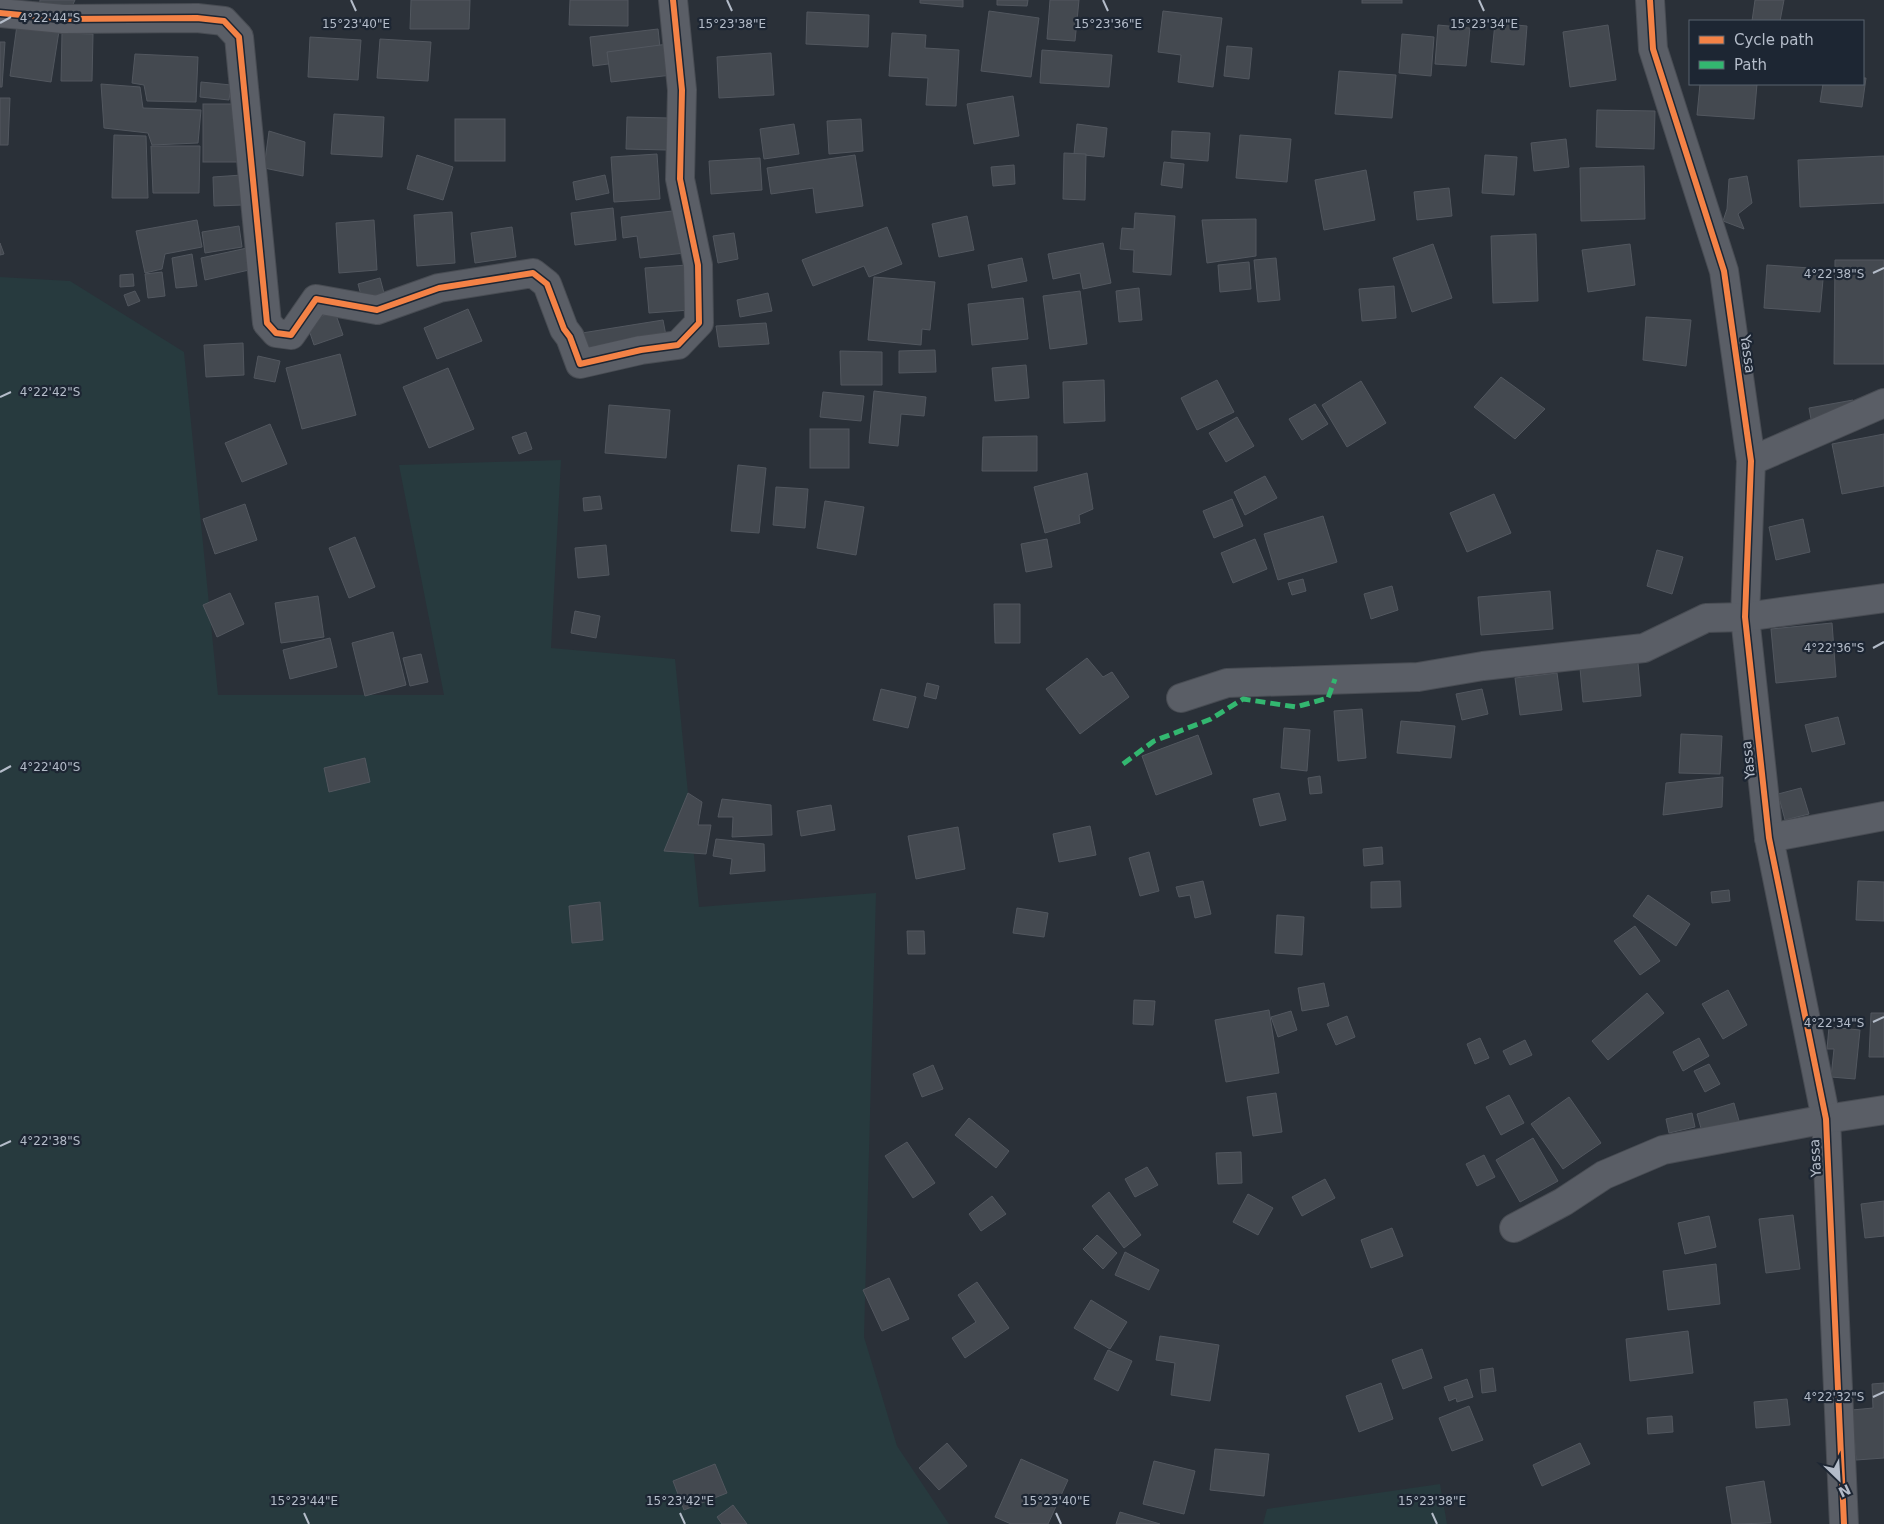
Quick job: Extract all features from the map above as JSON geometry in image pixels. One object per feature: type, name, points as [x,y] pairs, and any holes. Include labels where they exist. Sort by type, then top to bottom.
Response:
[{"type":"street","points":[[0,12],[63,19],[197,18],[224,21],[238,37],[267,324],[276,333],[291,335],[316,299],[376,310],[439,288],[533,273],[547,284],[580,364],[641,350],[678,345],[699,323],[698,265],[680,179],[682,90],[673,0]]},
{"type":"street","name":"Yassa","points":[[1650,0],[1653,49],[1724,270],[1750,461],[1745,617],[1769,838],[1826,1119],[1844,1524]]},
{"type":"street","points":[[1750,461],[1884,402]]},
{"type":"street","points":[[1181,698],[1228,683],[1418,677],[1483,666],[1644,648],[1706,618],[1745,617],[1884,598]]},
{"type":"street","points":[[1769,838],[1884,816]]},
{"type":"street","points":[[1514,1228],[1563,1202],[1604,1175],[1663,1150],[1884,1110]]},
{"type":"green space","points":[[0,277],[70,281],[184,352],[218,695],[444,695],[399,465],[561,460],[551,648],[675,659],[699,907],[876,893],[864,1337],[897,1446],[949,1524],[0,1524]]},
{"type":"green space","points":[[1440,1484],[1447,1524],[1263,1524],[1267,1509]]},
{"type":"building","points":[[40,0],[75,0],[68,15],[39,8]]},
{"type":"building","points":[[411,0],[470,0],[469,29],[410,29]]},
{"type":"building","points":[[570,0],[628,0],[628,26],[569,25]]},
{"type":"building","points":[[920,0],[963,0],[963,7],[920,3]]},
{"type":"building","points":[[997,0],[1028,0],[1027,6],[997,5]]},
{"type":"building","points":[[1050,0],[1079,0],[1075,41],[1047,39]]},
{"type":"building","points":[[1362,0],[1402,0],[1402,3],[1362,3]]},
{"type":"building","points":[[1755,0],[1784,0],[1780,20],[1752,20]]},
{"type":"building","points":[[989,11],[1039,18],[1031,77],[981,71]]},
{"type":"building","points":[[1163,11],[1222,18],[1213,87],[1178,82],[1181,55],[1158,52]]},
{"type":"building","points":[[807,12],[869,15],[868,47],[806,44]]},
{"type":"building","points":[[1495,23],[1527,26],[1524,65],[1491,62]]},
{"type":"building","points":[[17,25],[59,31],[51,82],[10,76]]},
{"type":"building","points":[[1438,25],[1470,28],[1466,66],[1435,64]]},
{"type":"building","points":[[1608,25],[1616,80],[1570,87],[1563,32]]},
{"type":"building","points":[[658,29],[661,57],[593,66],[590,37]]},
{"type":"building","points":[[62,33],[93,34],[92,81],[61,81]]},
{"type":"building","points":[[892,33],[926,35],[925,48],[959,50],[956,106],[926,105],[928,78],[889,76]]},
{"type":"building","points":[[1402,34],[1434,37],[1431,76],[1399,73]]},
{"type":"building","points":[[310,37],[361,40],[358,80],[308,77]]},
{"type":"building","points":[[380,39],[431,42],[428,81],[377,78]]},
{"type":"building","points":[[0,42],[5,42],[2,87],[0,87]]},
{"type":"building","points":[[668,44],[672,75],[611,82],[607,52]]},
{"type":"building","points":[[1227,46],[1252,48],[1249,79],[1224,76]]},
{"type":"building","points":[[1042,50],[1112,55],[1109,87],[1040,83]]},
{"type":"building","points":[[771,53],[774,95],[719,98],[717,57]]},
{"type":"building","points":[[135,54],[198,57],[196,102],[147,101],[144,85],[132,83]]},
{"type":"building","points":[[1339,71],[1396,75],[1392,118],[1335,114]]},
{"type":"building","points":[[1864,78],[1866,78],[1862,107],[1820,102],[1823,85],[1864,85]]},
{"type":"building","points":[[201,82],[231,85],[229,100],[200,97]]},
{"type":"building","points":[[101,84],[140,87],[143,108],[201,110],[198,143],[152,145],[148,133],[104,128]]},
{"type":"building","points":[[1700,85],[1757,85],[1754,119],[1697,115]]},
{"type":"building","points":[[1013,96],[1019,136],[974,144],[967,104]]},
{"type":"building","points":[[0,98],[10,98],[8,145],[0,145]]},
{"type":"building","points":[[203,104],[237,104],[237,162],[203,162]]},
{"type":"building","points":[[1597,110],[1655,111],[1654,149],[1596,147]]},
{"type":"building","points":[[334,114],[384,117],[382,157],[331,154]]},
{"type":"building","points":[[627,117],[669,118],[667,150],[626,149]]},
{"type":"building","points":[[455,119],[505,119],[505,161],[455,161]]},
{"type":"building","points":[[861,119],[863,151],[829,154],[827,121]]},
{"type":"building","points":[[794,124],[799,154],[764,159],[760,129]]},
{"type":"building","points":[[1077,124],[1107,128],[1104,157],[1074,154]]},
{"type":"building","points":[[269,131],[305,142],[303,176],[264,168]]},
{"type":"building","points":[[1172,131],[1210,133],[1208,161],[1171,158]]},
{"type":"building","points":[[114,135],[146,136],[148,198],[112,198]]},
{"type":"building","points":[[1240,135],[1291,139],[1287,182],[1236,178]]},
{"type":"building","points":[[1566,139],[1569,167],[1534,171],[1531,143]]},
{"type":"building","points":[[151,146],[200,146],[199,193],[153,193]]},
{"type":"building","points":[[1064,153],[1086,154],[1085,200],[1063,199]]},
{"type":"building","points":[[657,154],[660,199],[614,202],[611,157]]},
{"type":"building","points":[[417,155],[453,167],[443,200],[407,189]]},
{"type":"building","points":[[855,155],[863,206],[816,213],[813,188],[771,194],[767,168]]},
{"type":"building","points":[[1485,155],[1517,157],[1514,195],[1482,193]]},
{"type":"building","points":[[1884,156],[1884,203],[1800,207],[1798,160]]},
{"type":"building","points":[[760,158],[762,190],[711,194],[709,161]]},
{"type":"building","points":[[1164,162],[1184,164],[1182,188],[1161,185]]},
{"type":"building","points":[[1014,165],[1015,184],[993,186],[991,167]]},
{"type":"building","points":[[1644,166],[1645,219],[1581,221],[1580,168]]},
{"type":"building","points":[[1366,170],[1375,220],[1324,230],[1315,180]]},
{"type":"building","points":[[242,175],[243,205],[214,206],[213,177]]},
{"type":"building","points":[[605,175],[609,193],[576,200],[573,182]]},
{"type":"building","points":[[1747,176],[1752,203],[1738,214],[1744,229],[1723,221],[1727,209],[1729,179]]},
{"type":"building","points":[[1449,188],[1452,216],[1417,220],[1414,192]]},
{"type":"building","points":[[613,208],[616,240],[575,245],[571,213]]},
{"type":"building","points":[[681,210],[685,253],[640,258],[637,236],[623,238],[621,217]]},
{"type":"building","points":[[452,212],[455,263],[417,266],[414,215]]},
{"type":"building","points":[[1135,213],[1175,216],[1171,275],[1133,272],[1134,250],[1120,249],[1122,228],[1134,229]]},
{"type":"building","points":[[967,216],[974,250],[939,257],[932,224]]},
{"type":"building","points":[[1256,219],[1256,256],[1207,263],[1202,220]]},
{"type":"building","points":[[197,220],[202,247],[165,254],[162,269],[145,273],[136,231]]},
{"type":"building","points":[[374,220],[377,270],[339,273],[336,223]]},
{"type":"building","points":[[239,226],[242,247],[205,253],[202,232]]},
{"type":"building","points":[[512,227],[516,257],[475,263],[471,233]]},
{"type":"building","points":[[887,227],[902,264],[869,277],[864,266],[813,286],[802,260]]},
{"type":"building","points":[[734,233],[738,259],[718,263],[713,236]]},
{"type":"building","points":[[1536,234],[1538,301],[1493,303],[1491,236]]},
{"type":"building","points":[[0,243],[4,254],[0,255]]},
{"type":"building","points":[[1103,243],[1111,283],[1083,289],[1080,273],[1053,279],[1048,254]]},
{"type":"building","points":[[1433,244],[1452,298],[1412,312],[1393,258]]},
{"type":"building","points":[[1630,244],[1635,285],[1588,292],[1582,250]]},
{"type":"building","points":[[247,248],[249,270],[205,280],[201,258]]},
{"type":"building","points":[[192,254],[197,286],[176,288],[172,258]]},
{"type":"building","points":[[1022,258],[1027,281],[992,288],[988,265]]},
{"type":"building","points":[[1276,258],[1280,300],[1258,302],[1254,260]]},
{"type":"building","points":[[1835,260],[1884,260],[1884,364],[1834,364]]},
{"type":"building","points":[[1249,262],[1251,289],[1220,292],[1218,265]]},
{"type":"building","points":[[687,265],[690,310],[649,313],[645,268]]},
{"type":"building","points":[[1767,265],[1824,269],[1820,312],[1764,308]]},
{"type":"building","points":[[162,272],[165,296],[148,298],[145,274]]},
{"type":"building","points":[[133,274],[134,286],[120,287],[120,275]]},
{"type":"building","points":[[874,277],[935,282],[930,330],[922,329],[921,345],[868,340]]},
{"type":"building","points":[[380,278],[384,293],[362,299],[358,284]]},
{"type":"building","points":[[1394,286],[1396,318],[1362,321],[1359,289]]},
{"type":"building","points":[[1139,288],[1142,320],[1119,322],[1116,291]]},
{"type":"building","points":[[135,291],[140,301],[128,306],[124,295]]},
{"type":"building","points":[[1080,291],[1087,344],[1050,349],[1043,296]]},
{"type":"building","points":[[768,293],[772,311],[740,317],[737,300]]},
{"type":"building","points":[[1023,298],[1028,339],[972,345],[968,304]]},
{"type":"building","points":[[468,309],[482,341],[437,359],[424,328]]},
{"type":"building","points":[[335,312],[343,335],[314,345],[306,321]]},
{"type":"building","points":[[1646,317],[1691,320],[1686,366],[1643,360]]},
{"type":"building","points":[[663,320],[667,341],[585,354],[582,333]]},
{"type":"building","points":[[766,323],[769,344],[719,347],[716,326]]},
{"type":"building","points":[[243,343],[244,375],[206,377],[204,345]]},
{"type":"building","points":[[935,350],[936,372],[899,373],[899,351]]},
{"type":"building","points":[[840,351],[882,352],[882,385],[841,385]]},
{"type":"building","points":[[340,354],[356,415],[302,429],[286,368]]},
{"type":"building","points":[[258,356],[280,361],[275,382],[254,378]]},
{"type":"building","points":[[1026,365],[1029,398],[995,401],[992,368]]},
{"type":"building","points":[[448,368],[474,429],[429,448],[403,387]]},
{"type":"building","points":[[1501,377],[1545,409],[1515,439],[1474,407]]},
{"type":"building","points":[[1104,380],[1105,421],[1064,423],[1063,382]]},
{"type":"building","points":[[1217,380],[1234,412],[1197,430],[1181,398]]},
{"type":"building","points":[[1361,381],[1386,423],[1347,447],[1322,405]]},
{"type":"building","points":[[874,391],[926,397],[924,416],[901,414],[898,446],[869,443]]},
{"type":"building","points":[[823,392],[864,396],[861,421],[820,417]]},
{"type":"building","points":[[1853,400],[1856,421],[1813,430],[1809,408]]},
{"type":"building","points":[[1315,404],[1328,424],[1302,440],[1289,419]]},
{"type":"building","points":[[609,405],[670,410],[666,458],[605,453]]},
{"type":"building","points":[[1237,417],[1254,446],[1226,462],[1209,433]]},
{"type":"building","points":[[270,424],[287,464],[242,482],[225,443]]},
{"type":"building","points":[[810,429],[849,429],[849,468],[810,468]]},
{"type":"building","points":[[526,432],[532,449],[519,454],[512,437]]},
{"type":"building","points":[[1884,434],[1884,486],[1842,494],[1832,444]]},
{"type":"building","points":[[1037,436],[1037,471],[982,471],[983,437]]},
{"type":"building","points":[[738,465],[766,468],[759,533],[731,531]]},
{"type":"building","points":[[1087,473],[1093,509],[1079,515],[1080,523],[1045,533],[1034,487]]},
{"type":"building","points":[[1265,476],[1277,498],[1245,515],[1234,492]]},
{"type":"building","points":[[776,487],[808,489],[805,528],[773,525]]},
{"type":"building","points":[[1494,494],[1511,533],[1467,552],[1450,513]]},
{"type":"building","points":[[600,496],[602,509],[584,511],[583,498]]},
{"type":"building","points":[[1232,499],[1243,526],[1214,538],[1203,511]]},
{"type":"building","points":[[825,501],[864,507],[856,555],[817,548]]},
{"type":"building","points":[[245,504],[257,540],[215,554],[203,519]]},
{"type":"building","points":[[1323,516],[1337,562],[1278,580],[1264,534]]},
{"type":"building","points":[[1803,519],[1810,552],[1776,560],[1769,527]]},
{"type":"building","points":[[355,537],[375,587],[349,598],[329,548]]},
{"type":"building","points":[[1047,539],[1052,567],[1026,572],[1021,544]]},
{"type":"building","points":[[1255,539],[1267,569],[1233,583],[1221,553]]},
{"type":"building","points":[[606,545],[609,575],[578,578],[575,548]]},
{"type":"building","points":[[1657,550],[1683,557],[1672,594],[1647,586]]},
{"type":"building","points":[[1303,579],[1306,591],[1292,595],[1288,583]]},
{"type":"building","points":[[1392,586],[1398,610],[1371,619],[1364,594]]},
{"type":"building","points":[[1550,591],[1553,629],[1481,635],[1478,597]]},
{"type":"building","points":[[230,593],[244,624],[217,637],[203,605]]},
{"type":"building","points":[[318,596],[324,637],[281,643],[275,603]]},
{"type":"building","points":[[994,604],[1020,604],[1020,643],[995,643]]},
{"type":"building","points":[[575,611],[600,616],[596,638],[571,633]]},
{"type":"building","points":[[1832,623],[1836,677],[1776,683],[1771,629]]},
{"type":"building","points":[[393,632],[406,685],[365,696],[352,643]]},
{"type":"building","points":[[330,638],[337,667],[290,679],[283,650]]},
{"type":"building","points":[[421,654],[428,682],[410,686],[403,658]]},
{"type":"building","points":[[1087,658],[1103,677],[1112,672],[1129,697],[1080,734],[1046,689]]},
{"type":"building","points":[[1638,663],[1641,696],[1583,702],[1580,668]]},
{"type":"building","points":[[1557,673],[1562,710],[1520,715],[1515,678]]},
{"type":"building","points":[[927,683],[939,686],[936,699],[924,696]]},
{"type":"building","points":[[881,689],[916,697],[908,728],[873,720]]},
{"type":"building","points":[[1482,689],[1488,714],[1462,720],[1456,694]]},
{"type":"building","points":[[1362,709],[1366,758],[1338,761],[1334,711]]},
{"type":"building","points":[[1838,717],[1845,744],[1812,752],[1805,725]]},
{"type":"building","points":[[1401,721],[1455,726],[1451,758],[1397,753]]},
{"type":"building","points":[[1284,728],[1310,730],[1307,771],[1281,768]]},
{"type":"building","points":[[1681,734],[1722,736],[1720,774],[1679,773]]},
{"type":"building","points":[[1198,735],[1212,774],[1156,795],[1142,756]]},
{"type":"building","points":[[365,758],[370,782],[329,792],[324,768]]},
{"type":"building","points":[[1320,776],[1322,793],[1310,794],[1308,778]]},
{"type":"building","points":[[1723,777],[1722,807],[1663,815],[1666,783]]},
{"type":"building","points":[[1801,788],[1809,814],[1785,820],[1778,794]]},
{"type":"building","points":[[688,793],[702,802],[698,825],[711,825],[706,854],[664,851]]},
{"type":"building","points":[[1279,793],[1286,820],[1260,826],[1253,799]]},
{"type":"building","points":[[722,799],[771,805],[772,835],[732,837],[733,817],[718,817]]},
{"type":"building","points":[[831,805],[835,830],[801,836],[797,811]]},
{"type":"building","points":[[1090,826],[1096,855],[1059,862],[1053,834]]},
{"type":"building","points":[[958,827],[965,869],[916,879],[908,836]]},
{"type":"building","points":[[716,839],[764,844],[765,871],[730,874],[732,859],[713,856]]},
{"type":"building","points":[[1382,847],[1383,864],[1364,866],[1363,849]]},
{"type":"building","points":[[1149,852],[1159,891],[1140,896],[1129,858]]},
{"type":"building","points":[[1203,881],[1211,914],[1195,918],[1190,895],[1179,897],[1176,887]]},
{"type":"building","points":[[1400,881],[1401,907],[1371,908],[1371,882]]},
{"type":"building","points":[[1858,881],[1884,882],[1884,921],[1856,920]]},
{"type":"building","points":[[1729,890],[1730,901],[1712,903],[1711,892]]},
{"type":"building","points":[[1648,895],[1690,924],[1676,946],[1633,916]]},
{"type":"building","points":[[600,902],[603,940],[572,943],[569,906]]},
{"type":"building","points":[[1017,908],[1048,913],[1044,937],[1013,933]]},
{"type":"building","points":[[1277,915],[1304,917],[1302,955],[1275,953]]},
{"type":"building","points":[[1635,926],[1660,961],[1640,975],[1614,941]]},
{"type":"building","points":[[907,931],[924,931],[925,954],[908,954]]},
{"type":"building","points":[[1324,983],[1329,1006],[1302,1011],[1298,988]]},
{"type":"building","points":[[1728,990],[1747,1025],[1723,1039],[1702,1004]]},
{"type":"building","points":[[1647,993],[1664,1013],[1608,1060],[1592,1041]]},
{"type":"building","points":[[1134,1000],[1155,1001],[1153,1025],[1133,1024]]},
{"type":"building","points":[[1269,1010],[1279,1073],[1226,1082],[1215,1020]]},
{"type":"building","points":[[1291,1011],[1297,1030],[1278,1037],[1271,1017]]},
{"type":"building","points":[[1871,1013],[1884,1013],[1884,1057],[1869,1057]]},
{"type":"building","points":[[1347,1016],[1355,1037],[1336,1045],[1327,1024]]},
{"type":"building","points":[[1829,1027],[1860,1030],[1855,1079],[1831,1077],[1834,1049],[1827,1049]]},
{"type":"building","points":[[1480,1038],[1489,1058],[1475,1064],[1467,1044]]},
{"type":"building","points":[[1699,1038],[1709,1056],[1683,1071],[1673,1052]]},
{"type":"building","points":[[1525,1040],[1532,1055],[1510,1065],[1503,1051]]},
{"type":"building","points":[[1709,1064],[1720,1084],[1705,1092],[1694,1071]]},
{"type":"building","points":[[933,1065],[943,1089],[922,1097],[913,1074]]},
{"type":"building","points":[[1276,1093],[1282,1132],[1253,1136],[1247,1097]]},
{"type":"building","points":[[1509,1095],[1524,1123],[1501,1135],[1486,1107]]},
{"type":"building","points":[[1569,1097],[1601,1143],[1563,1169],[1531,1124]]},
{"type":"building","points":[[1734,1103],[1741,1128],[1704,1139],[1697,1114]]},
{"type":"building","points":[[1692,1113],[1695,1127],[1669,1133],[1666,1119]]},
{"type":"building","points":[[969,1118],[1009,1151],[996,1168],[955,1135]]},
{"type":"building","points":[[1533,1138],[1558,1181],[1520,1202],[1496,1160]]},
{"type":"building","points":[[907,1142],[935,1183],[913,1198],[885,1156]]},
{"type":"building","points":[[1241,1152],[1242,1183],[1218,1184],[1216,1153]]},
{"type":"building","points":[[1484,1155],[1495,1177],[1477,1186],[1466,1164]]},
{"type":"building","points":[[1147,1167],[1158,1185],[1135,1197],[1125,1179]]},
{"type":"building","points":[[1325,1179],[1335,1198],[1302,1216],[1292,1197]]},
{"type":"building","points":[[1109,1192],[1141,1235],[1124,1248],[1092,1206]]},
{"type":"building","points":[[1248,1194],[1273,1208],[1258,1235],[1233,1222]]},
{"type":"building","points":[[992,1196],[1006,1214],[981,1231],[969,1214]]},
{"type":"building","points":[[1884,1201],[1884,1236],[1865,1238],[1861,1204]]},
{"type":"building","points":[[1793,1215],[1800,1269],[1766,1273],[1759,1219]]},
{"type":"building","points":[[1709,1216],[1716,1247],[1685,1254],[1678,1223]]},
{"type":"building","points":[[1392,1228],[1403,1256],[1371,1268],[1361,1240]]},
{"type":"building","points":[[1097,1235],[1117,1253],[1103,1269],[1083,1249]]},
{"type":"building","points":[[1125,1252],[1159,1270],[1149,1290],[1115,1275]]},
{"type":"building","points":[[1716,1264],[1720,1304],[1668,1310],[1663,1271]]},
{"type":"building","points":[[889,1278],[909,1319],[882,1331],[863,1290]]},
{"type":"building","points":[[977,1282],[1009,1328],[965,1358],[952,1338],[976,1322],[958,1295]]},
{"type":"building","points":[[1091,1300],[1127,1322],[1110,1349],[1074,1328]]},
{"type":"building","points":[[1688,1331],[1693,1373],[1630,1381],[1626,1339]]},
{"type":"building","points":[[1160,1336],[1219,1345],[1210,1401],[1171,1395],[1175,1363],[1156,1360]]},
{"type":"building","points":[[1422,1349],[1432,1378],[1403,1389],[1392,1360]]},
{"type":"building","points":[[1108,1350],[1132,1361],[1118,1391],[1094,1379]]},
{"type":"building","points":[[1493,1368],[1496,1391],[1482,1393],[1480,1370]]},
{"type":"building","points":[[1467,1379],[1473,1397],[1457,1402],[1456,1398],[1449,1401],[1444,1387]]},
{"type":"building","points":[[1381,1383],[1393,1419],[1359,1432],[1346,1396]]},
{"type":"building","points":[[1884,1383],[1884,1458],[1856,1460],[1852,1410],[1873,1408],[1872,1384]]},
{"type":"building","points":[[1787,1399],[1790,1425],[1756,1428],[1754,1402]]},
{"type":"building","points":[[1469,1406],[1483,1440],[1452,1451],[1439,1418]]},
{"type":"building","points":[[1672,1416],[1673,1432],[1648,1434],[1647,1418]]},
{"type":"building","points":[[947,1443],[967,1466],[939,1490],[919,1468]]},
{"type":"building","points":[[1580,1443],[1590,1464],[1542,1486],[1533,1465]]},
{"type":"building","points":[[1215,1449],[1269,1454],[1264,1496],[1210,1490]]},
{"type":"building","points":[[1021,1459],[1068,1480],[1048,1524],[1011,1524],[995,1517]]},
{"type":"building","points":[[1154,1461],[1195,1471],[1184,1514],[1143,1504]]},
{"type":"building","points":[[715,1464],[727,1493],[684,1510],[673,1481]]},
{"type":"building","points":[[1764,1481],[1771,1523],[1732,1524],[1726,1487]]},
{"type":"building","points":[[733,1505],[747,1524],[722,1524],[717,1517]]},
{"type":"building","points":[[1120,1512],[1160,1524],[1116,1524]]},
{"type":"marked path","points":[[1123,764],[1154,741],[1211,719],[1243,699],[1296,707],[1328,698],[1335,679]]},
{"type":"cycle path","points":[[0,13],[63,19],[197,18],[224,21],[239,37],[267,323],[276,333],[291,335],[316,299],[377,310],[439,288],[533,273],[547,284],[580,364],[641,350],[678,345],[699,323],[698,265],[680,179],[682,90],[673,0]]},
{"type":"cycle path","points":[[1650,0],[1653,49],[1724,271],[1751,461],[1745,617],[1769,838],[1826,1119],[1844,1524]]}]
